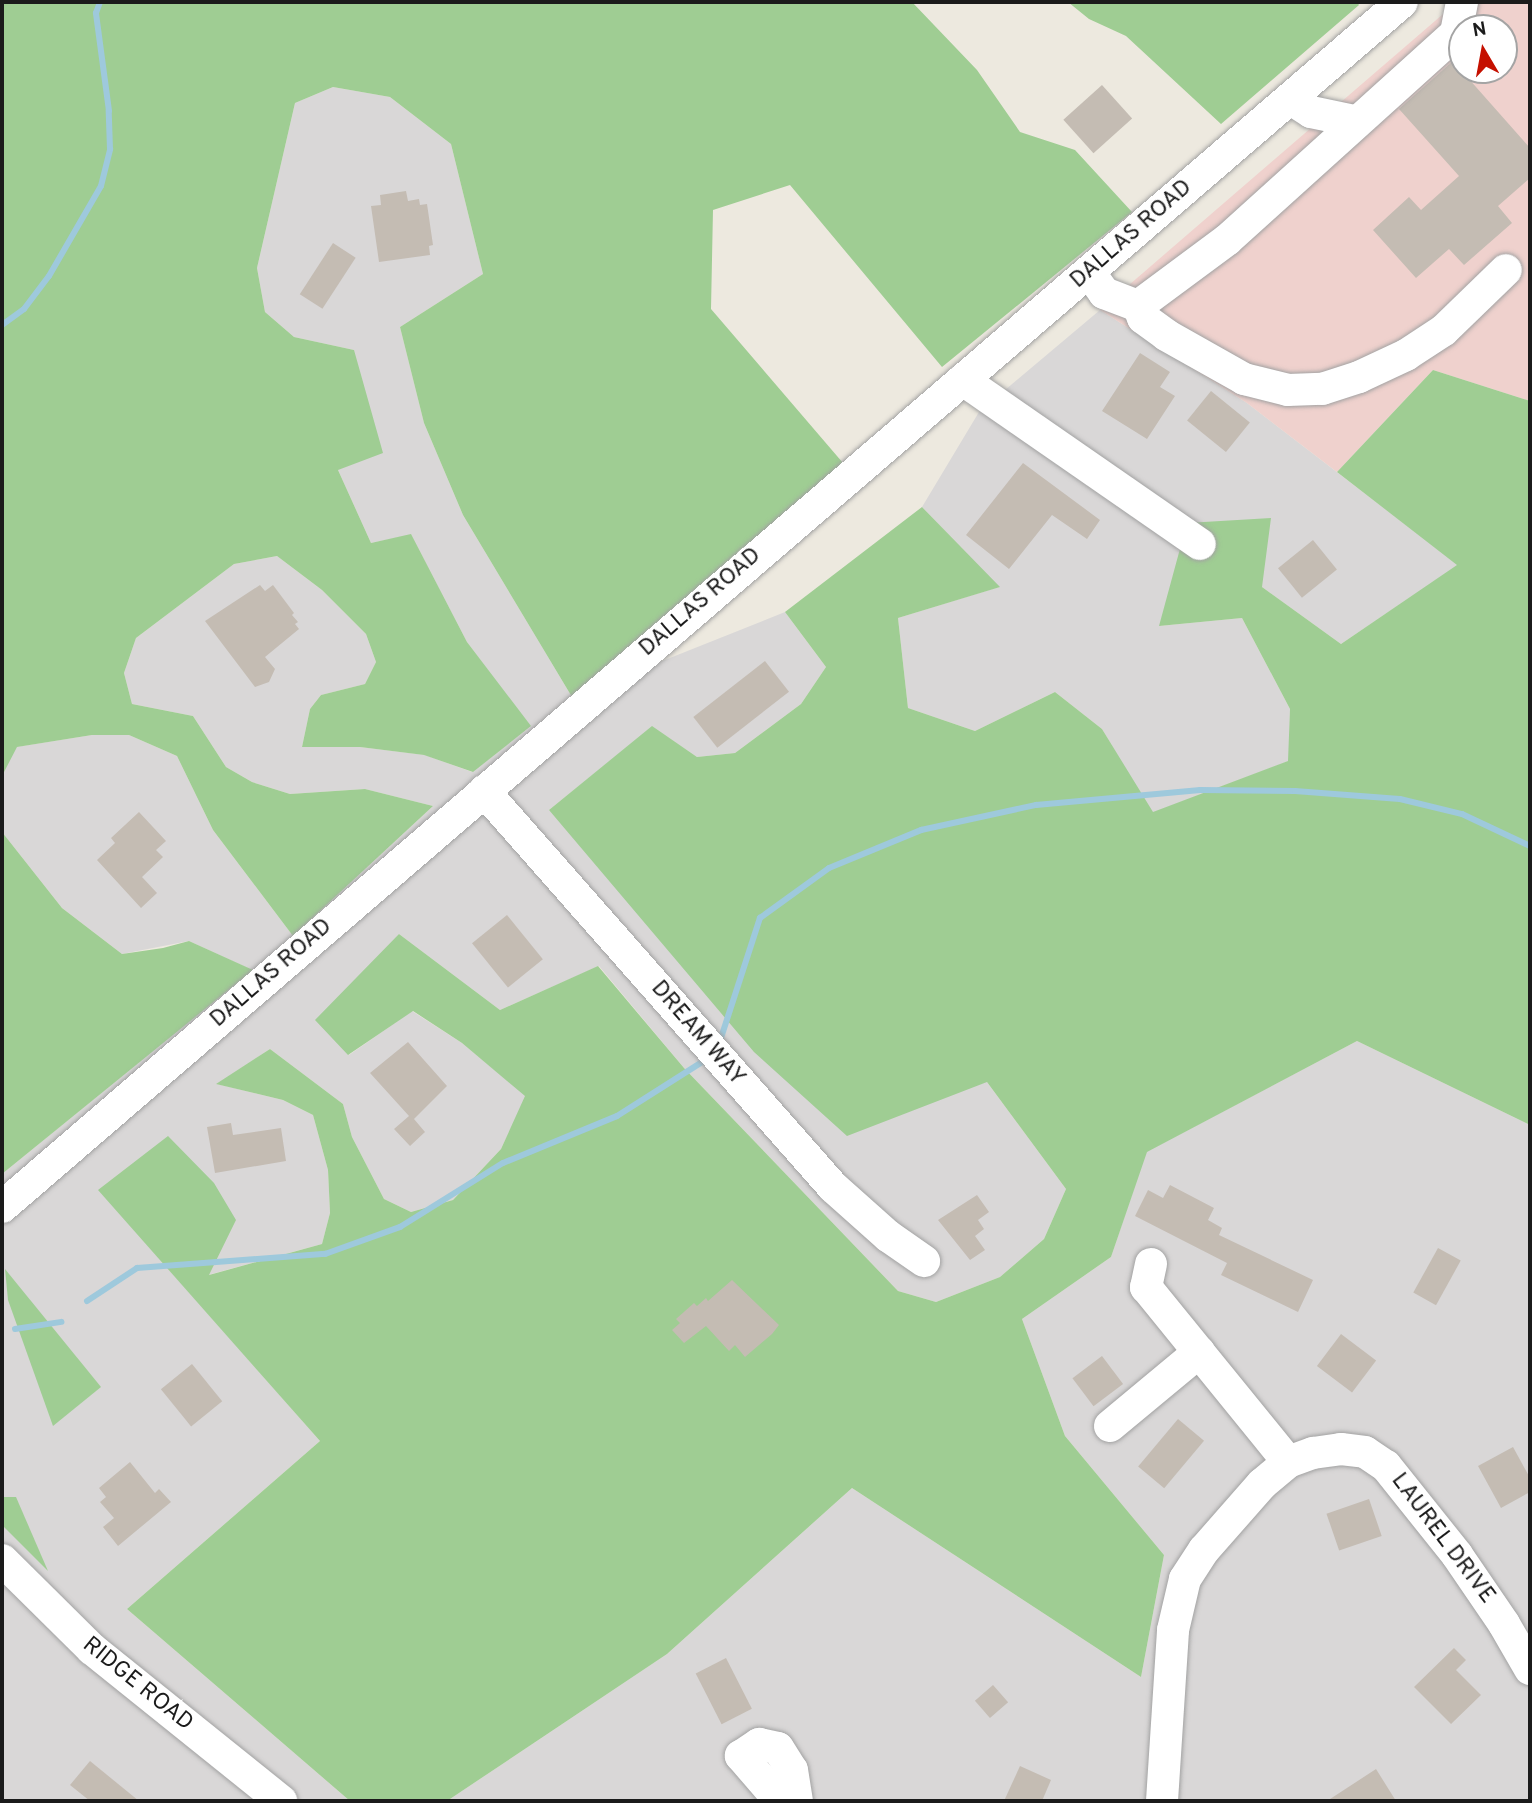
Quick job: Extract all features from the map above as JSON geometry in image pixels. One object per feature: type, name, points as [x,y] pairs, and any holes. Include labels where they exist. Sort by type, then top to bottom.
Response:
[{"type":"street","name":"DALLAS ROAD","points":[[2,1207],[1402,2]]},
{"type":"street","points":[[1138,306],[1227,240],[1355,121],[1456,33],[1462,2]]},
{"type":"street","points":[[1291,99],[1311,112],[1355,121]]},
{"type":"street","points":[[1089,272],[1104,293],[1138,306],[1143,318],[1166,335],[1244,379],[1288,390],[1322,389],[1359,377],[1406,355],[1444,330],[1506,270]]},
{"type":"street","points":[[964,380],[1200,544]]},
{"type":"street","name":"DREAM WAY","points":[[484,791],[834,1187],[888,1236],[924,1261]]},
{"type":"street","points":[[1151,1264],[1146,1287],[1288,1462]]},
{"type":"street","points":[[1110,1426],[1199,1352]]},
{"type":"street","name":"LAUREL DRIVE","points":[[1162,1801],[1173,1630],[1180,1593],[1191,1567],[1225,1524],[1262,1484],[1288,1462],[1313,1452],[1341,1449],[1364,1452],[1386,1466],[1457,1555],[1530,1669]]},
{"type":"street","name":"RIDGE ROAD","points":[[2,1560],[48,1610],[92,1650],[281,1801]]},
{"type":"street","points":[[780,1801],[741,1756],[759,1744],[778,1748],[792,1770],[797,1801]]},
{"type":"shaded area","points":[[1457,2],[1530,2],[1530,401],[1433,370],[1337,472],[1247,403],[1100,310]]},
{"type":"shaded area","points":[[333,87],[390,97],[451,144],[483,274],[400,327],[424,423],[463,515],[572,697],[785,612],[826,667],[801,704],[735,753],[697,757],[652,727],[549,810],[987,1082],[1066,1189],[1044,1239],[1000,1277],[936,1302],[898,1291],[684,1068],[599,966],[500,1010],[399,934],[349,1055],[412,1011],[462,1043],[526,1096],[501,1149],[453,1200],[411,1212],[384,1199],[352,1137],[343,1104],[270,1049],[217,1084],[283,1100],[313,1115],[328,1170],[330,1213],[322,1244],[208,1275],[99,1190],[320,1441],[127,1609],[350,1801],[2,1801],[2,1174],[252,970],[189,941],[122,954],[62,908],[2,832],[2,776],[16,747],[92,735],[129,735],[177,756],[213,830],[293,936],[433,806],[365,789],[290,794],[252,782],[226,767],[193,716],[132,704],[124,673],[136,638],[234,564],[277,556],[322,590],[366,634],[376,662],[365,684],[321,695],[310,709],[302,747],[360,747],[425,755],[472,772],[530,727],[467,642],[411,535],[371,543],[338,470],[354,350],[294,337],[265,312],[257,268],[295,103]]},
{"type":"shaded area","points":[[1100,310],[1247,403],[1458,565],[1341,644],[1262,587],[1159,626],[1242,618],[1290,709],[1289,761],[1152,813],[1102,729],[1055,692],[975,731],[908,708],[898,618],[999,587],[922,507],[979,412]]},
{"type":"shaded area","points":[[1357,1041],[1530,1125],[1530,1801],[447,1801],[667,1654],[852,1488],[1141,1677],[1164,1555],[1065,1436],[1022,1319],[1111,1257],[1146,1152]]},
{"type":"green space","points":[[2,2],[912,2],[977,70],[1020,132],[1075,150],[1132,212],[942,367],[790,185],[713,210],[711,309],[843,463],[572,697],[463,515],[424,423],[400,327],[483,274],[451,144],[390,97],[333,87],[295,103],[257,268],[265,312],[294,337],[354,350],[383,453],[338,470],[371,543],[411,534],[467,642],[531,726],[473,772],[424,755],[360,747],[302,747],[310,709],[321,695],[365,684],[376,662],[366,634],[322,590],[277,556],[234,564],[136,638],[124,673],[132,704],[193,716],[226,767],[252,782],[290,794],[365,789],[433,806],[293,936],[213,830],[177,756],[129,735],[92,735],[17,747],[2,776]]},
{"type":"green space","points":[[1068,2],[1357,2],[1359,5],[1221,124],[1126,36],[1089,19]]},
{"type":"green space","points":[[1433,370],[1530,401],[1530,1125],[1357,1041],[1147,1152],[1111,1257],[1022,1319],[1065,1436],[1164,1555],[1141,1677],[852,1488],[667,1654],[447,1801],[350,1801],[127,1609],[320,1441],[98,1190],[168,1136],[214,1183],[236,1220],[209,1275],[322,1244],[330,1213],[328,1170],[313,1115],[283,1100],[216,1084],[270,1049],[343,1104],[352,1137],[384,1199],[411,1212],[453,1200],[501,1149],[525,1096],[462,1043],[413,1011],[348,1055],[315,1020],[399,934],[500,1010],[598,966],[684,1068],[898,1291],[936,1302],[1000,1277],[1044,1239],[1066,1189],[987,1082],[847,1136],[754,1052],[549,810],[652,726],[697,757],[735,753],[801,704],[826,667],[785,612],[922,507],[1000,587],[898,618],[908,708],[975,731],[1055,692],[1102,729],[1153,812],[1288,761],[1290,709],[1242,618],[1159,626],[1187,523],[1271,518],[1262,587],[1341,644],[1457,565],[1337,472]]},
{"type":"green space","points":[[2,832],[62,908],[122,954],[189,941],[253,970],[2,1174]]},
{"type":"green space","points":[[5,1269],[101,1387],[53,1426],[8,1300]]},
{"type":"green space","points":[[2,1497],[16,1497],[48,1571],[2,1525]]},
{"type":"building","points":[[1448,65],[1448,84],[1473,84],[1530,148],[1530,178],[1498,206],[1512,223],[1464,265],[1449,249],[1416,278],[1373,230],[1409,197],[1421,210],[1459,176],[1399,109]]},
{"type":"building","points":[[1102,85],[1132,118],[1093,153],[1063,120]]},
{"type":"building","points":[[406,191],[408,201],[419,199],[420,205],[427,204],[433,245],[429,246],[430,255],[379,262],[371,206],[381,205],[380,195]]},
{"type":"building","points":[[333,243],[356,258],[322,309],[300,294]]},
{"type":"building","points":[[1140,353],[1170,372],[1160,387],[1175,396],[1147,439],[1102,411]]},
{"type":"building","points":[[1211,391],[1250,422],[1226,452],[1187,421]]},
{"type":"building","points":[[1023,463],[1100,520],[1087,539],[1052,515],[1009,569],[966,535]]},
{"type":"building","points":[[1313,540],[1337,570],[1302,598],[1278,568]]},
{"type":"building","points":[[260,585],[265,591],[273,585],[294,613],[292,615],[298,622],[295,624],[299,629],[265,657],[275,669],[269,682],[255,687],[205,621]]},
{"type":"building","points":[[765,661],[789,692],[717,748],[693,717]]},
{"type":"building","points":[[139,812],[166,841],[156,850],[163,857],[142,877],[157,893],[141,908],[97,860],[115,843],[111,838]]},
{"type":"building","points":[[507,915],[543,959],[508,988],[472,943]]},
{"type":"building","points":[[408,1042],[447,1086],[414,1119],[425,1132],[410,1146],[394,1129],[409,1116],[370,1073]]},
{"type":"building","points":[[231,1123],[233,1135],[281,1128],[286,1161],[215,1173],[207,1127]]},
{"type":"building","points":[[1170,1185],[1214,1208],[1208,1220],[1222,1228],[1219,1235],[1313,1280],[1298,1312],[1221,1275],[1227,1263],[1135,1216],[1148,1190],[1163,1198]]},
{"type":"building","points":[[977,1195],[989,1212],[978,1220],[984,1229],[975,1236],[985,1250],[970,1260],[938,1220]]},
{"type":"building","points":[[1438,1248],[1461,1261],[1436,1305],[1413,1293]]},
{"type":"building","points":[[732,1280],[779,1325],[745,1357],[735,1345],[729,1351],[706,1326],[684,1343],[672,1330],[680,1323],[676,1319],[694,1303],[697,1306],[706,1298],[708,1301]]},
{"type":"building","points":[[1341,1334],[1376,1360],[1352,1392],[1317,1366]]},
{"type":"building","points":[[1102,1356],[1123,1384],[1094,1406],[1072,1378]]},
{"type":"building","points":[[192,1364],[222,1401],[191,1426],[161,1389]]},
{"type":"building","points":[[1178,1419],[1204,1441],[1164,1488],[1138,1466]]},
{"type":"building","points":[[1513,1447],[1530,1478],[1530,1492],[1501,1508],[1478,1466]]},
{"type":"building","points":[[130,1462],[155,1493],[159,1489],[171,1502],[118,1546],[103,1527],[114,1518],[100,1502],[106,1497],[99,1488]]},
{"type":"building","points":[[1369,1499],[1382,1536],[1339,1551],[1326,1514]]},
{"type":"building","points":[[1454,1648],[1466,1660],[1456,1670],[1481,1695],[1451,1724],[1414,1687]]},
{"type":"building","points":[[726,1658],[752,1709],[722,1724],[696,1673]]},
{"type":"building","points":[[993,1685],[1008,1702],[990,1718],[975,1701]]},
{"type":"building","points":[[90,1761],[139,1801],[90,1801],[70,1785]]},
{"type":"building","points":[[1020,1766],[1051,1780],[1042,1801],[1004,1801]]},
{"type":"building","points":[[1376,1769],[1396,1801],[1327,1801]]},
{"type":"waterway","points":[[2,325],[24,309],[49,276],[101,186],[110,149],[109,111],[96,13],[100,2]]},
{"type":"waterway","points":[[719,1044],[760,918],[829,868],[921,830],[1036,805],[1200,790],[1295,791],[1400,799],[1462,814],[1530,846]]},
{"type":"waterway","points":[[87,1301],[137,1268],[325,1254],[400,1227],[503,1163],[617,1116],[702,1062]]},
{"type":"waterway","points":[[15,1329],[61,1322]]}]
